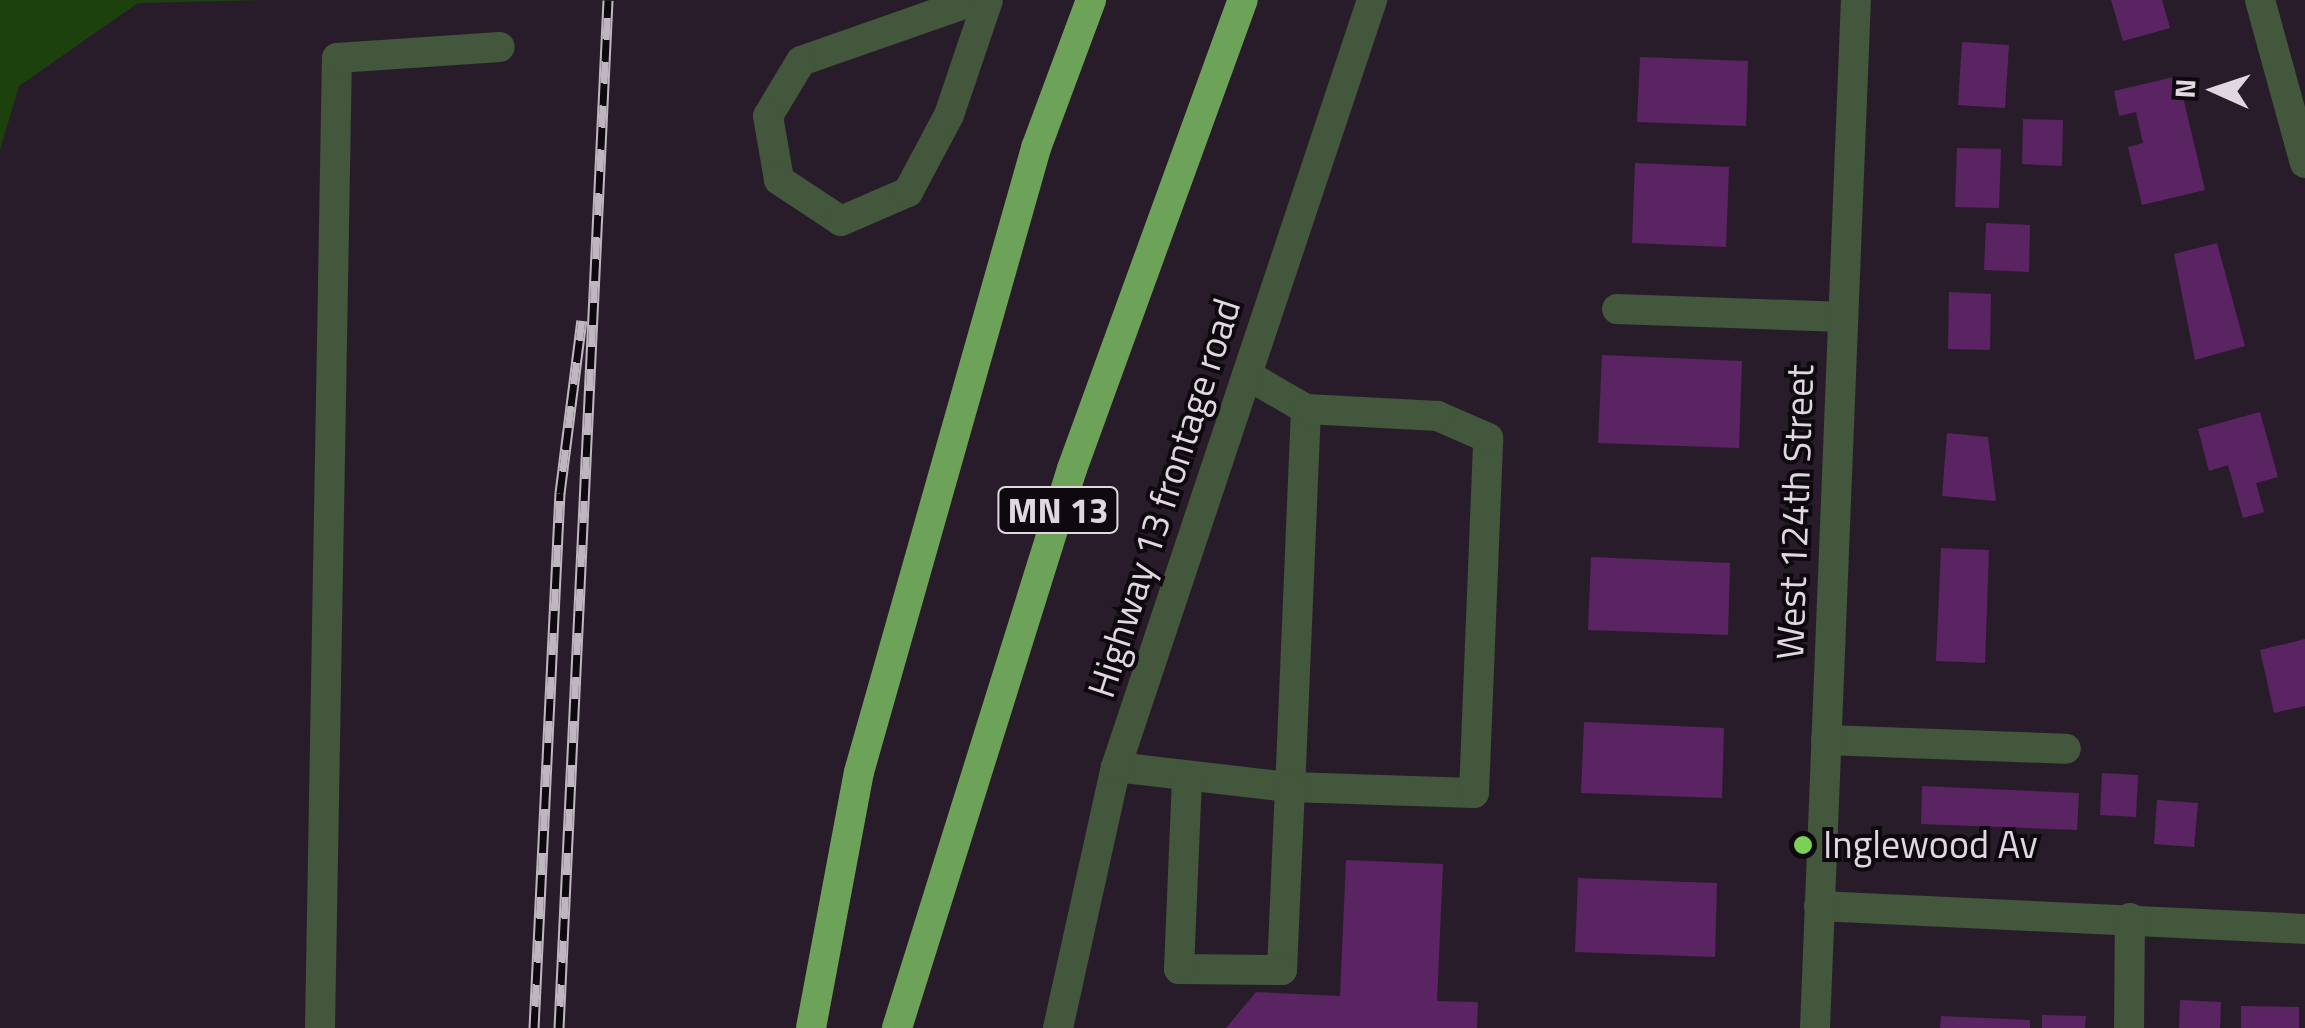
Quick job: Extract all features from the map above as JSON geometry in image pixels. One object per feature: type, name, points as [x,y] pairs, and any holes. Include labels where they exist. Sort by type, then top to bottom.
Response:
[{"type":"highway","name":"MN 13","points":[[811,1028],[859,772],[1036,148],[1090,0]]},
{"type":"highway","name":"MN 13","points":[[897,1028],[1072,468],[1243,0]]},
{"type":"street","points":[[975,0],[801,61],[768,116],[779,180],[840,221],[908,192],[949,115],[988,0]]},
{"type":"street","name":"Highway 13 frontage road","points":[[1058,1028],[1116,766],[1372,0]]},
{"type":"street","name":"West 124th Street","points":[[1815,1028],[1856,0]]},
{"type":"street","points":[[2260,0],[2298,114],[2305,163]]},
{"type":"street","points":[[320,1028],[337,58],[500,47]]},
{"type":"street","points":[[1617,308],[1844,317]]},
{"type":"street","points":[[1116,766],[1187,780],[1474,793],[1491,471],[1488,438],[1461,422],[1306,409],[1247,375]]},
{"type":"street","points":[[1187,780],[1178,969],[1282,970],[1306,409]]},
{"type":"street","points":[[1826,740],[2066,749]]},
{"type":"street","points":[[1819,906],[2305,929]]},
{"type":"street","points":[[2129,1028],[2130,918]]},
{"type":"green space","points":[[0,0],[265,0],[138,3],[19,86],[0,150]]},
{"type":"building","points":[[2111,0],[2162,0],[2170,28],[2123,41]]},
{"type":"building","points":[[1962,42],[2009,45],[2005,108],[1958,105]]},
{"type":"building","points":[[1640,57],[1748,61],[1746,126],[1637,122]]},
{"type":"building","points":[[2178,76],[2205,190],[2142,205],[2128,147],[2143,143],[2136,112],[2119,116],[2114,91]]},
{"type":"building","points":[[2023,119],[2063,120],[2062,166],[2022,164]]},
{"type":"building","points":[[1957,148],[2001,149],[1999,208],[1955,207]]},
{"type":"building","points":[[1635,163],[1729,167],[1726,247],[1632,243]]},
{"type":"building","points":[[1986,223],[2030,225],[2029,272],[1984,270]]},
{"type":"building","points":[[2217,243],[2245,346],[2195,360],[2174,254]]},
{"type":"building","points":[[1949,292],[1991,294],[1990,350],[1948,349]]},
{"type":"building","points":[[1602,355],[1742,361],[1739,448],[1598,443]]},
{"type":"building","points":[[2260,412],[2278,477],[2256,483],[2264,512],[2243,518],[2228,465],[2209,471],[2198,429]]},
{"type":"building","points":[[1947,433],[1988,437],[1996,501],[1942,496]]},
{"type":"building","points":[[1941,548],[1989,550],[1985,663],[1936,661]]},
{"type":"building","points":[[1591,557],[1730,563],[1728,635],[1588,630]]},
{"type":"building","points":[[2305,639],[2305,706],[2274,713],[2260,650]]},
{"type":"building","points":[[1584,722],[1724,728],[1722,798],[1581,793]]},
{"type":"building","points":[[2102,773],[2138,775],[2136,817],[2100,815]]},
{"type":"building","points":[[1922,786],[2079,793],[2077,830],[1921,824]]},
{"type":"building","points":[[2157,800],[2198,803],[2194,847],[2154,844]]},
{"type":"building","points":[[1346,860],[1443,864],[1437,1001],[1478,1002],[1477,1028],[1226,1028],[1256,992],[1340,996]]},
{"type":"building","points":[[1578,878],[1717,883],[1715,957],[1575,952]]},
{"type":"building","points":[[2180,1000],[2221,1002],[2220,1028],[2179,1028]]},
{"type":"building","points":[[2241,1006],[2299,1007],[2299,1028],[2241,1028]]},
{"type":"building","points":[[2042,1015],[2086,1016],[2085,1028],[2042,1028]]},
{"type":"building","points":[[1941,1016],[2030,1020],[2030,1028],[1940,1028]]},
{"type":"railway","points":[[559,1028],[608,0]]},
{"type":"railway","points":[[534,1028],[560,493],[582,320]]},
{"type":"place","name":"Inglewood Av","points":[[1803,845]]}]
